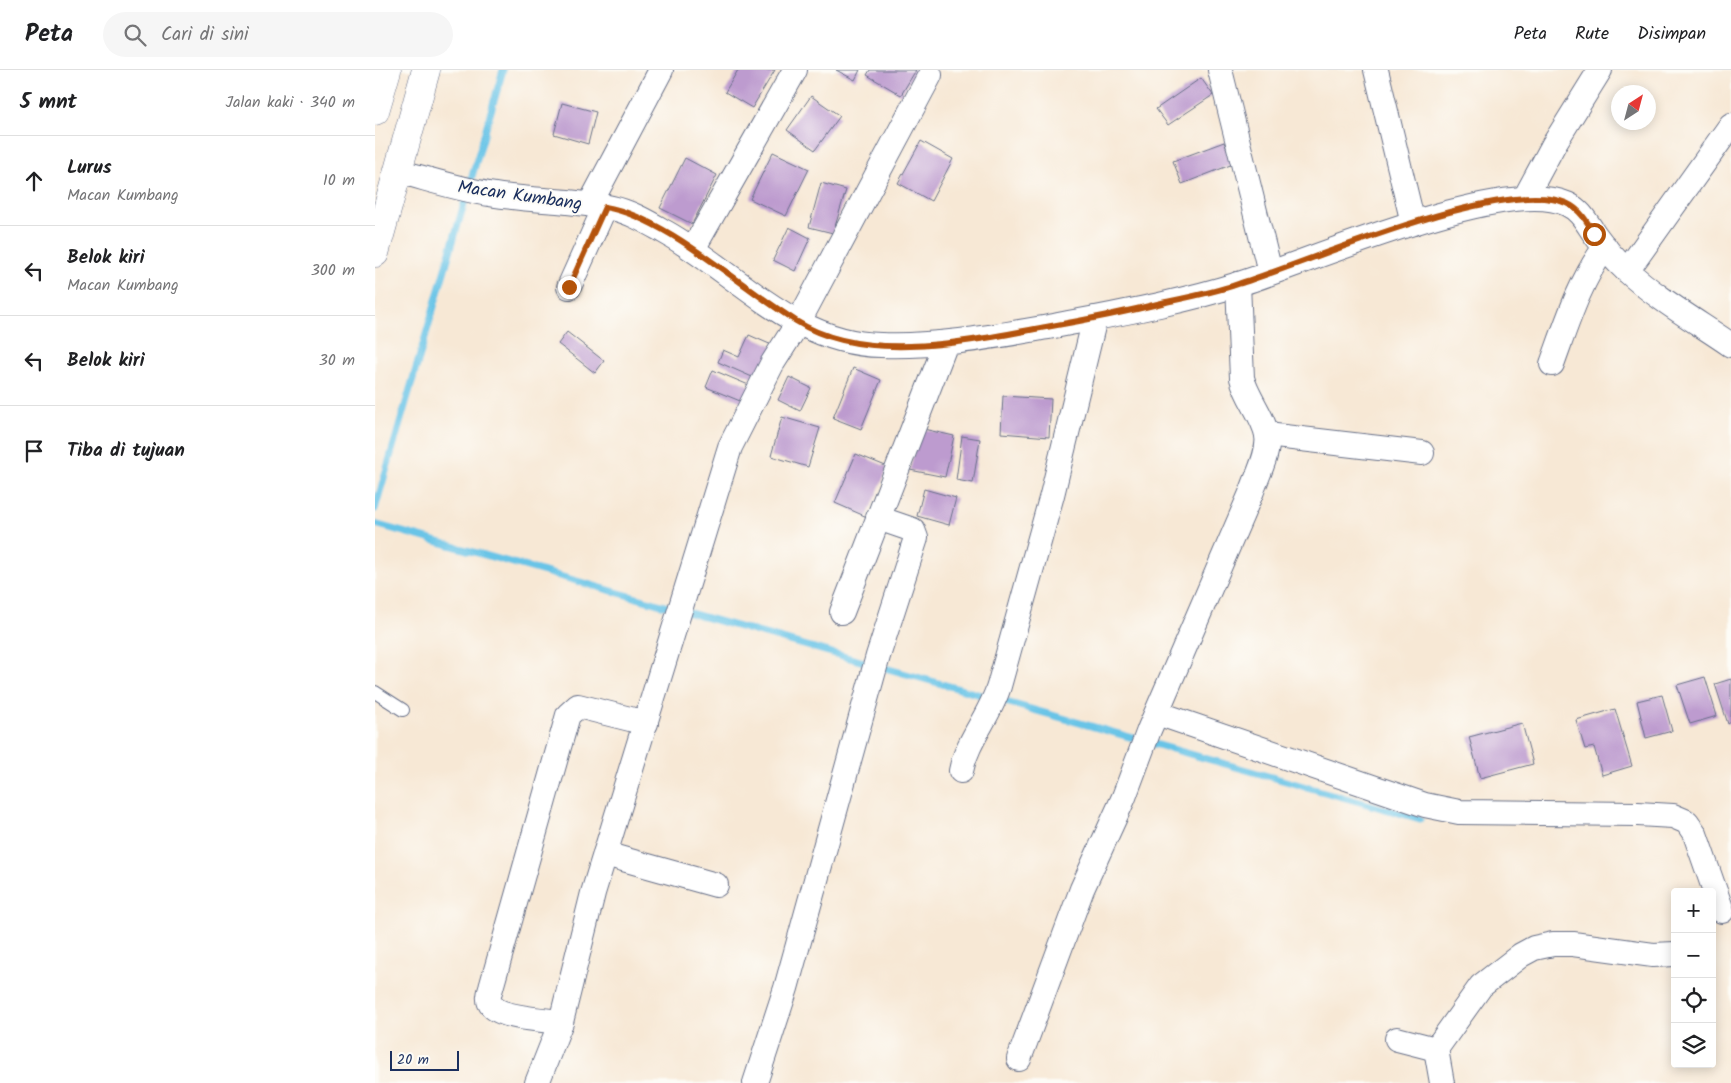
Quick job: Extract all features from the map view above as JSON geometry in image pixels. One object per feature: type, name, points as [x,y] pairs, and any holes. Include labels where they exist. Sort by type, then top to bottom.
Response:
[{"type":"highway","points":[[375,111],[387,70]]},
{"type":"highway","points":[[375,253],[426,70]]},
{"type":"street","points":[[569,287],[597,206],[661,70]]},
{"type":"street","points":[[693,249],[795,70]]},
{"type":"street","points":[[1220,70],[1270,272]]},
{"type":"street","points":[[1376,70],[1413,223]]},
{"type":"street","points":[[1525,198],[1554,144],[1600,70]]},
{"type":"street","points":[[537,1083],[561,1022],[605,854],[682,610],[730,447],[772,364],[798,323],[930,75]]},
{"type":"street","points":[[1627,270],[1731,125]]},
{"type":"street","name":"Macan Kumbang","points":[[397,170],[451,186],[489,194],[597,206],[638,218],[693,249],[798,323],[823,335],[878,346],[946,343],[1095,318],[1239,284],[1413,223],[1475,206],[1525,198],[1553,200],[1567,203],[1584,216],[1605,247],[1627,270],[1685,314],[1731,345]]},
{"type":"street","points":[[1552,364],[1581,286],[1605,247]]},
{"type":"street","points":[[1019,1059],[1082,889],[1124,797],[1150,729],[1252,492],[1266,448],[1267,435],[1246,392],[1242,378],[1239,284]]},
{"type":"street","points":[[961,771],[965,753],[996,695],[1052,495],[1095,318]]},
{"type":"street","points":[[842,612],[946,343]]},
{"type":"street","points":[[1267,435],[1422,453]]},
{"type":"street","points":[[755,1083],[786,988],[876,666],[916,538],[913,530],[878,518]]},
{"type":"street","points":[[561,1022],[529,1018],[499,1011],[491,1006],[488,999],[568,715],[579,706],[646,722]]},
{"type":"street","points":[[1150,729],[1361,784],[1425,804],[1459,812],[1638,814],[1680,818],[1691,826],[1695,834],[1722,911]]},
{"type":"street","points":[[605,854],[716,885]]},
{"type":"street","points":[[1442,1083],[1436,1049],[1481,986],[1535,948],[1553,944],[1573,944],[1653,955],[1671,954]]},
{"type":"street","points":[[1397,1039],[1436,1049]]},
{"type":"lane","points":[[375,692],[403,710]]},
{"type":"building","points":[[738,70],[775,70],[752,108],[725,92]]},
{"type":"building","points":[[836,70],[860,70],[855,80]]},
{"type":"building","points":[[870,70],[916,70],[901,95],[867,75]]},
{"type":"building","points":[[1201,78],[1213,95],[1168,125],[1156,109]]},
{"type":"building","points":[[811,96],[840,116],[815,150],[787,130]]},
{"type":"building","points":[[562,103],[596,112],[588,144],[554,134]]},
{"type":"building","points":[[921,141],[953,159],[931,201],[898,183]]},
{"type":"building","points":[[1224,142],[1233,164],[1182,184],[1173,161]]},
{"type":"building","points":[[773,152],[809,169],[786,216],[750,199]]},
{"type":"building","points":[[685,158],[717,175],[692,224],[660,208]]},
{"type":"building","points":[[821,183],[846,190],[833,233],[809,227]]},
{"type":"building","points":[[789,227],[810,238],[795,271],[773,260]]},
{"type":"building","points":[[567,332],[604,361],[595,373],[558,344]]},
{"type":"building","points":[[749,335],[774,346],[759,380],[718,362],[723,350],[739,357]]},
{"type":"building","points":[[853,368],[881,380],[861,429],[833,418]]},
{"type":"building","points":[[713,370],[751,386],[745,403],[706,387]]},
{"type":"building","points":[[789,377],[811,388],[800,411],[778,400]]},
{"type":"building","points":[[1003,396],[1051,399],[1049,437],[1001,433]]},
{"type":"building","points":[[782,417],[820,428],[808,467],[771,456]]},
{"type":"building","points":[[919,428],[954,436],[945,477],[910,470]]},
{"type":"building","points":[[962,436],[980,439],[973,483],[956,480]]},
{"type":"building","points":[[856,454],[888,467],[867,517],[835,503]]},
{"type":"building","points":[[924,489],[956,498],[949,525],[917,516]]},
{"type":"building","points":[[1705,677],[1717,716],[1690,724],[1677,685]]},
{"type":"building","points":[[1731,679],[1731,722],[1728,724],[1715,684]]},
{"type":"building","points":[[1662,695],[1672,731],[1646,738],[1637,701]]},
{"type":"building","points":[[1615,709],[1632,766],[1602,775],[1594,747],[1585,749],[1576,720]]},
{"type":"building","points":[[1522,723],[1533,764],[1480,778],[1469,737]]},
{"type":"waterway","points":[[375,509],[503,70]]},
{"type":"waterway","points":[[375,524],[1420,819]]},
{"type":"route","points":[[569,287],[605,207],[638,218],[693,249],[798,323],[823,335],[845,341],[878,346],[946,343],[996,337],[1169,302],[1239,284],[1413,223],[1475,206],[1506,200],[1525,198],[1567,203],[1584,216],[1594,234]]}]
